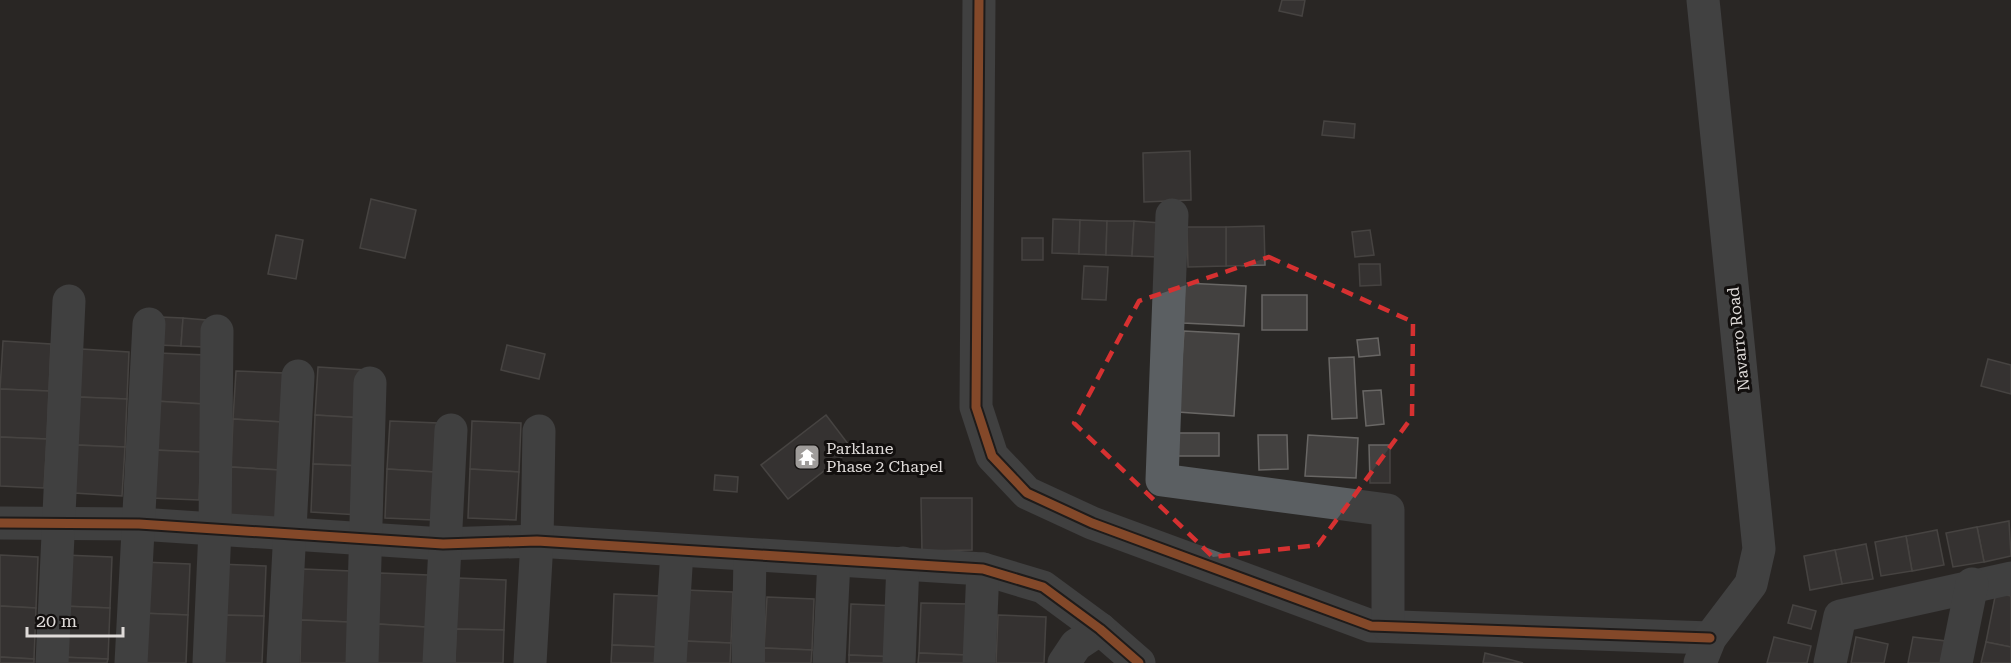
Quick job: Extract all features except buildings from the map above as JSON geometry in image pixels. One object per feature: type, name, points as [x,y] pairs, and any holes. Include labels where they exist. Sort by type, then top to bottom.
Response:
[{"type":"street","points":[[979,0],[976,408],[992,456],[1027,493],[1073,515],[1371,626],[1705,651]]},
{"type":"street","name":"Navarro Road","points":[[1703,0],[1759,549],[1751,584],[1705,651]]},
{"type":"street","points":[[1172,215],[1161,480],[1388,510],[1388,626]]},
{"type":"street","points":[[52,663],[69,301]]},
{"type":"street","points":[[131,663],[149,324]]},
{"type":"street","points":[[209,663],[215,530],[217,331]]},
{"type":"street","points":[[283,663],[298,376]]},
{"type":"street","points":[[362,663],[370,384]]},
{"type":"street","points":[[439,663],[443,544],[451,430]]},
{"type":"street","points":[[530,663],[537,541],[539,431]]},
{"type":"street","points":[[0,522],[59,525],[139,524],[443,544],[537,541],[983,569],[1043,587],[1100,629],[1139,663]]},
{"type":"street","points":[[670,663],[677,551]]},
{"type":"street","points":[[748,663],[750,555]]},
{"type":"street","points":[[829,663],[834,560]]},
{"type":"street","points":[[900,663],[903,563]]},
{"type":"street","points":[[979,663],[983,569]]},
{"type":"street","points":[[1830,663],[1840,616],[1972,584],[2011,578]]},
{"type":"street","points":[[1956,663],[1972,584]]},
{"type":"street","points":[[1064,663],[1076,645],[1100,629]]},
{"type":"highlighted area","points":[[1269,257],[1413,322],[1412,417],[1318,545],[1213,557],[1074,423],[1139,301]]},
{"type":"cycle path","points":[[979,0],[976,407],[992,456],[1027,493],[1092,523],[1371,626],[1710,638]]},
{"type":"cycle path","points":[[0,523],[139,524],[443,544],[537,541],[983,569],[1043,587],[1100,629],[1139,663]]},
{"type":"place","name":"Parklane Phase 2 Chapel","points":[[807,457]]}]
